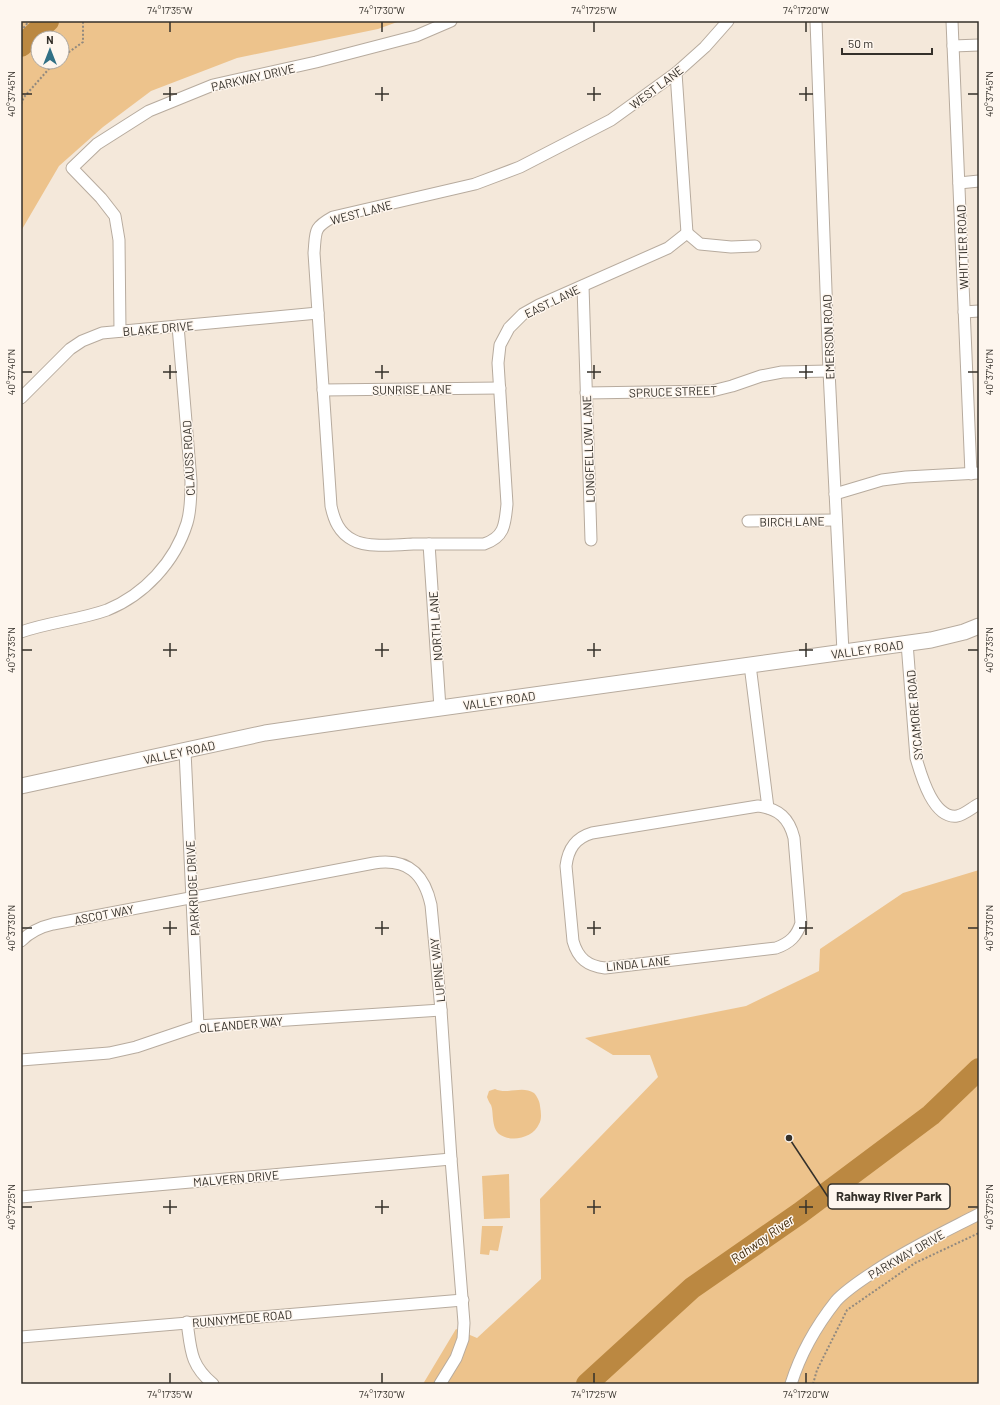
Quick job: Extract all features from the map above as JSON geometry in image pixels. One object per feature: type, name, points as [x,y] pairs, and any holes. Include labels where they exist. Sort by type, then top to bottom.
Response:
[{"type":"street","name":"PARKWAY DRIVE","points":[[120,332],[119,240],[114,216],[101,198],[72,168],[96,144],[149,111],[213,85],[316,62],[416,36],[451,21]]},
{"type":"street","name":"WEST LANE","points":[[430,544],[375,545],[354,541],[339,529],[333,518],[314,253],[315,234],[320,224],[333,217],[475,184],[520,167],[611,120],[676,73],[705,47],[728,21]]},
{"type":"street","name":"EMERSON ROAD","points":[[816,21],[829,371],[843,652]]},
{"type":"street","name":"WHITTIER ROAD","points":[[952,21],[964,312],[975,473]]},
{"type":"street","points":[[953,46],[979,45]]},
{"type":"street","points":[[676,73],[687,233],[700,244],[731,247],[755,246]]},
{"type":"street","points":[[959,183],[979,181]]},
{"type":"street","name":"EAST LANE","points":[[430,544],[484,544],[492,541],[501,533],[506,524],[507,504],[498,362],[500,345],[509,328],[523,314],[668,248],[687,233]]},
{"type":"street","name":"LONGFELLOW LANE","points":[[583,286],[591,540]]},
{"type":"street","points":[[964,312],[979,311]]},
{"type":"street","name":"BLAKE DRIVE","points":[[21,398],[70,349],[102,333],[318,313]]},
{"type":"street","name":"CLAUSS ROAD","points":[[21,632],[39,625],[83,617],[107,610],[125,600],[144,588],[159,574],[181,541],[187,522],[191,500],[191,481],[178,326]]},
{"type":"street","name":"SPRUCE STREET","points":[[586,393],[712,391],[761,376],[782,372],[829,371]]},
{"type":"street","name":"SUNRISE LANE","points":[[323,390],[500,388]]},
{"type":"street","points":[[835,494],[882,480],[975,473]]},
{"type":"street","name":"BIRCH LANE","points":[[748,521],[836,520]]},
{"type":"street","name":"NORTH LANE","points":[[430,544],[440,708]]},
{"type":"street","name":"VALLEY ROAD","points":[[21,786],[265,733],[931,640],[964,632],[979,626]]},
{"type":"street","name":"SYCAMORE ROAD","points":[[907,643],[916,758],[927,789],[938,808],[949,815],[958,816],[979,804]]},
{"type":"street","points":[[750,665],[768,808]]},
{"type":"street","name":"PARKRIDGE DRIVE","points":[[185,751],[198,1026]]},
{"type":"street","name":"LINDA LANE","points":[[758,806],[768,808],[776,811],[785,818],[791,827],[794,838],[801,923],[798,932],[793,939],[785,945],[776,948],[605,968],[596,967],[587,963],[580,956],[573,941],[566,866],[567,856],[572,846],[579,839],[592,833],[607,830],[750,807],[758,806]]},
{"type":"street","name":"LUPINE WAY","points":[[192,898],[374,863],[388,862],[402,865],[418,875],[428,891],[441,1010],[464,1323],[463,1339],[456,1358],[440,1384]]},
{"type":"street","name":"ASCOT WAY","points":[[21,941],[31,932],[41,927],[192,898]]},
{"type":"street","name":"OLEANDER WAY","points":[[21,1060],[109,1053],[136,1047],[198,1026],[441,1010]]},
{"type":"street","name":"MALVERN DRIVE","points":[[21,1197],[451,1159]]},
{"type":"street","name":"PARKWAY DRIVE","points":[[791,1384],[806,1348],[821,1323],[837,1301],[860,1281],[896,1258],[979,1214]]},
{"type":"street","name":"RUNNYMEDE ROAD","points":[[21,1337],[463,1300]]},
{"type":"street","points":[[187,1322],[191,1349],[197,1367],[213,1384]]},
{"type":"path","points":[[21,31],[29,21]]},
{"type":"path","points":[[70,51],[83,42],[83,21]]},
{"type":"path","points":[[21,104],[24,97],[48,70]]},
{"type":"path","points":[[813,1384],[817,1370],[847,1310],[915,1263],[979,1233]]},
{"type":"shaded area","points":[[21,21],[400,21],[378,29],[237,58],[151,91],[103,127],[59,166],[21,231]]},
{"type":"shaded area","points":[[979,870],[979,1384],[423,1384],[456,1329],[477,1338],[541,1279],[540,1199],[658,1077],[650,1055],[613,1055],[585,1038],[746,1006],[819,971],[820,949],[903,893]]},
{"type":"shaded area","points":[[495,1089],[500,1091],[525,1090],[535,1094],[539,1103],[541,1118],[536,1129],[532,1133],[521,1138],[509,1138],[504,1137],[496,1131],[492,1108],[487,1097],[489,1091]]},
{"type":"shaded area","points":[[509,1174],[510,1218],[484,1219],[482,1176]]},
{"type":"shaded area","points":[[482,1226],[503,1226],[498,1251],[490,1250],[489,1255],[480,1254]]},
{"type":"waterway","name":"Rahway River","points":[[21,46],[48,21]]},
{"type":"waterway","name":"Rahway River","points":[[587,1384],[692,1288],[800,1213],[931,1115],[979,1069]]},
{"type":"place","name":"Rahway River Park","points":[[789,1138]]}]
